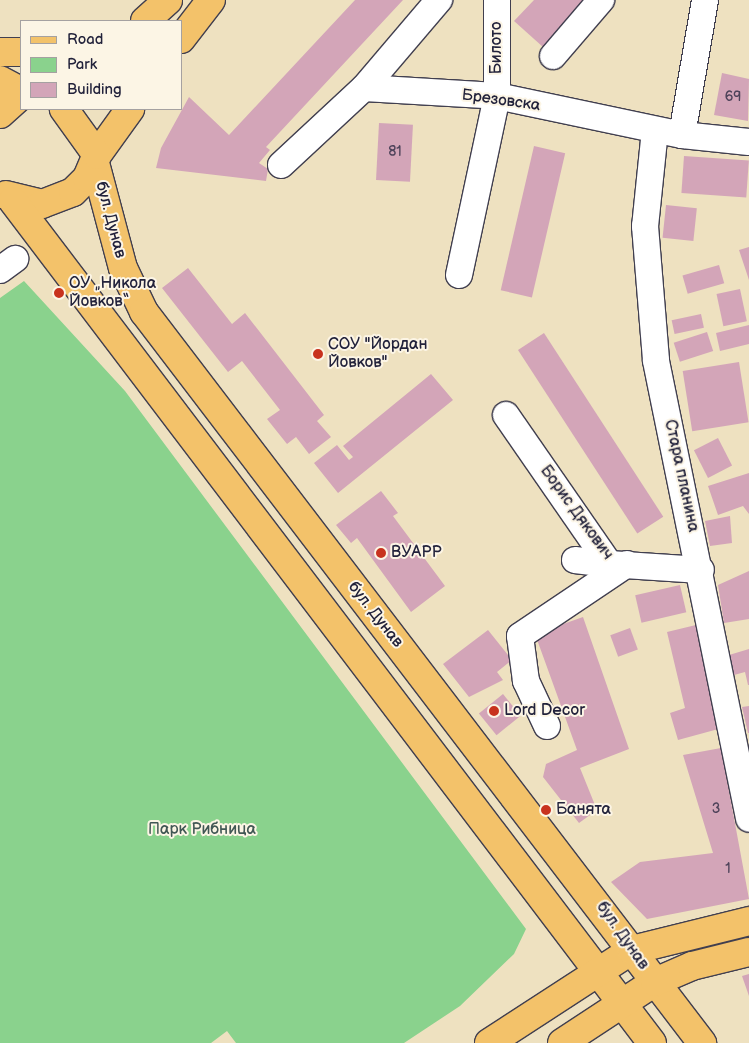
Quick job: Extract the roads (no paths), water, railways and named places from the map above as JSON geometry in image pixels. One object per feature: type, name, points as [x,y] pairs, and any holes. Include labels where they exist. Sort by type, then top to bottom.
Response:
[{"type":"main road","points":[[182,38],[211,0]]},
{"type":"main road","points":[[0,52],[20,52]]},
{"type":"main road","points":[[0,80],[20,90]]},
{"type":"main road","points":[[0,114],[20,96]]},
{"type":"main road","points":[[65,110],[96,159]]},
{"type":"main road","points":[[7,196],[42,204],[60,199],[73,192],[129,110]]},
{"type":"main road","name":"бул. Дунав","points":[[96,159],[123,268],[144,312],[702,1043]]},
{"type":"main road","points":[[7,196],[652,1043]]},
{"type":"main road","points":[[489,1043],[596,969],[632,950],[749,921]]},
{"type":"main road","points":[[562,1043],[655,982],[749,952]]},
{"type":"street","points":[[281,165],[364,88],[439,0]]},
{"type":"street","name":"Билото","points":[[497,0],[497,96]]},
{"type":"street","points":[[553,56],[601,0]]},
{"type":"street","points":[[682,135],[706,0]]},
{"type":"street","name":"Брезовска","points":[[364,88],[497,96],[682,135],[749,142]]},
{"type":"street","points":[[459,275],[497,96]]},
{"type":"street","name":"Стара планина","points":[[655,130],[645,226],[656,361],[701,570],[749,819]]},
{"type":"street","name":"Борис Дякович","points":[[506,415],[618,564],[701,570]]},
{"type":"street","points":[[575,560],[618,564]]},
{"type":"street","points":[[547,726],[526,681],[520,636],[618,564]]},
{"type":"place","name":"ОУ „Никола Йовков“","points":[[59,293]]},
{"type":"place","name":"СОУ \"Йордан Йовков\"","points":[[318,354]]},
{"type":"place","name":"ВУАРР","points":[[381,553]]},
{"type":"place","name":"Lord Decor","points":[[494,711]]},
{"type":"place","name":"Банята","points":[[546,810]]},
{"type":"park label","name":"Парк Рибница","points":[[202,830]]}]
